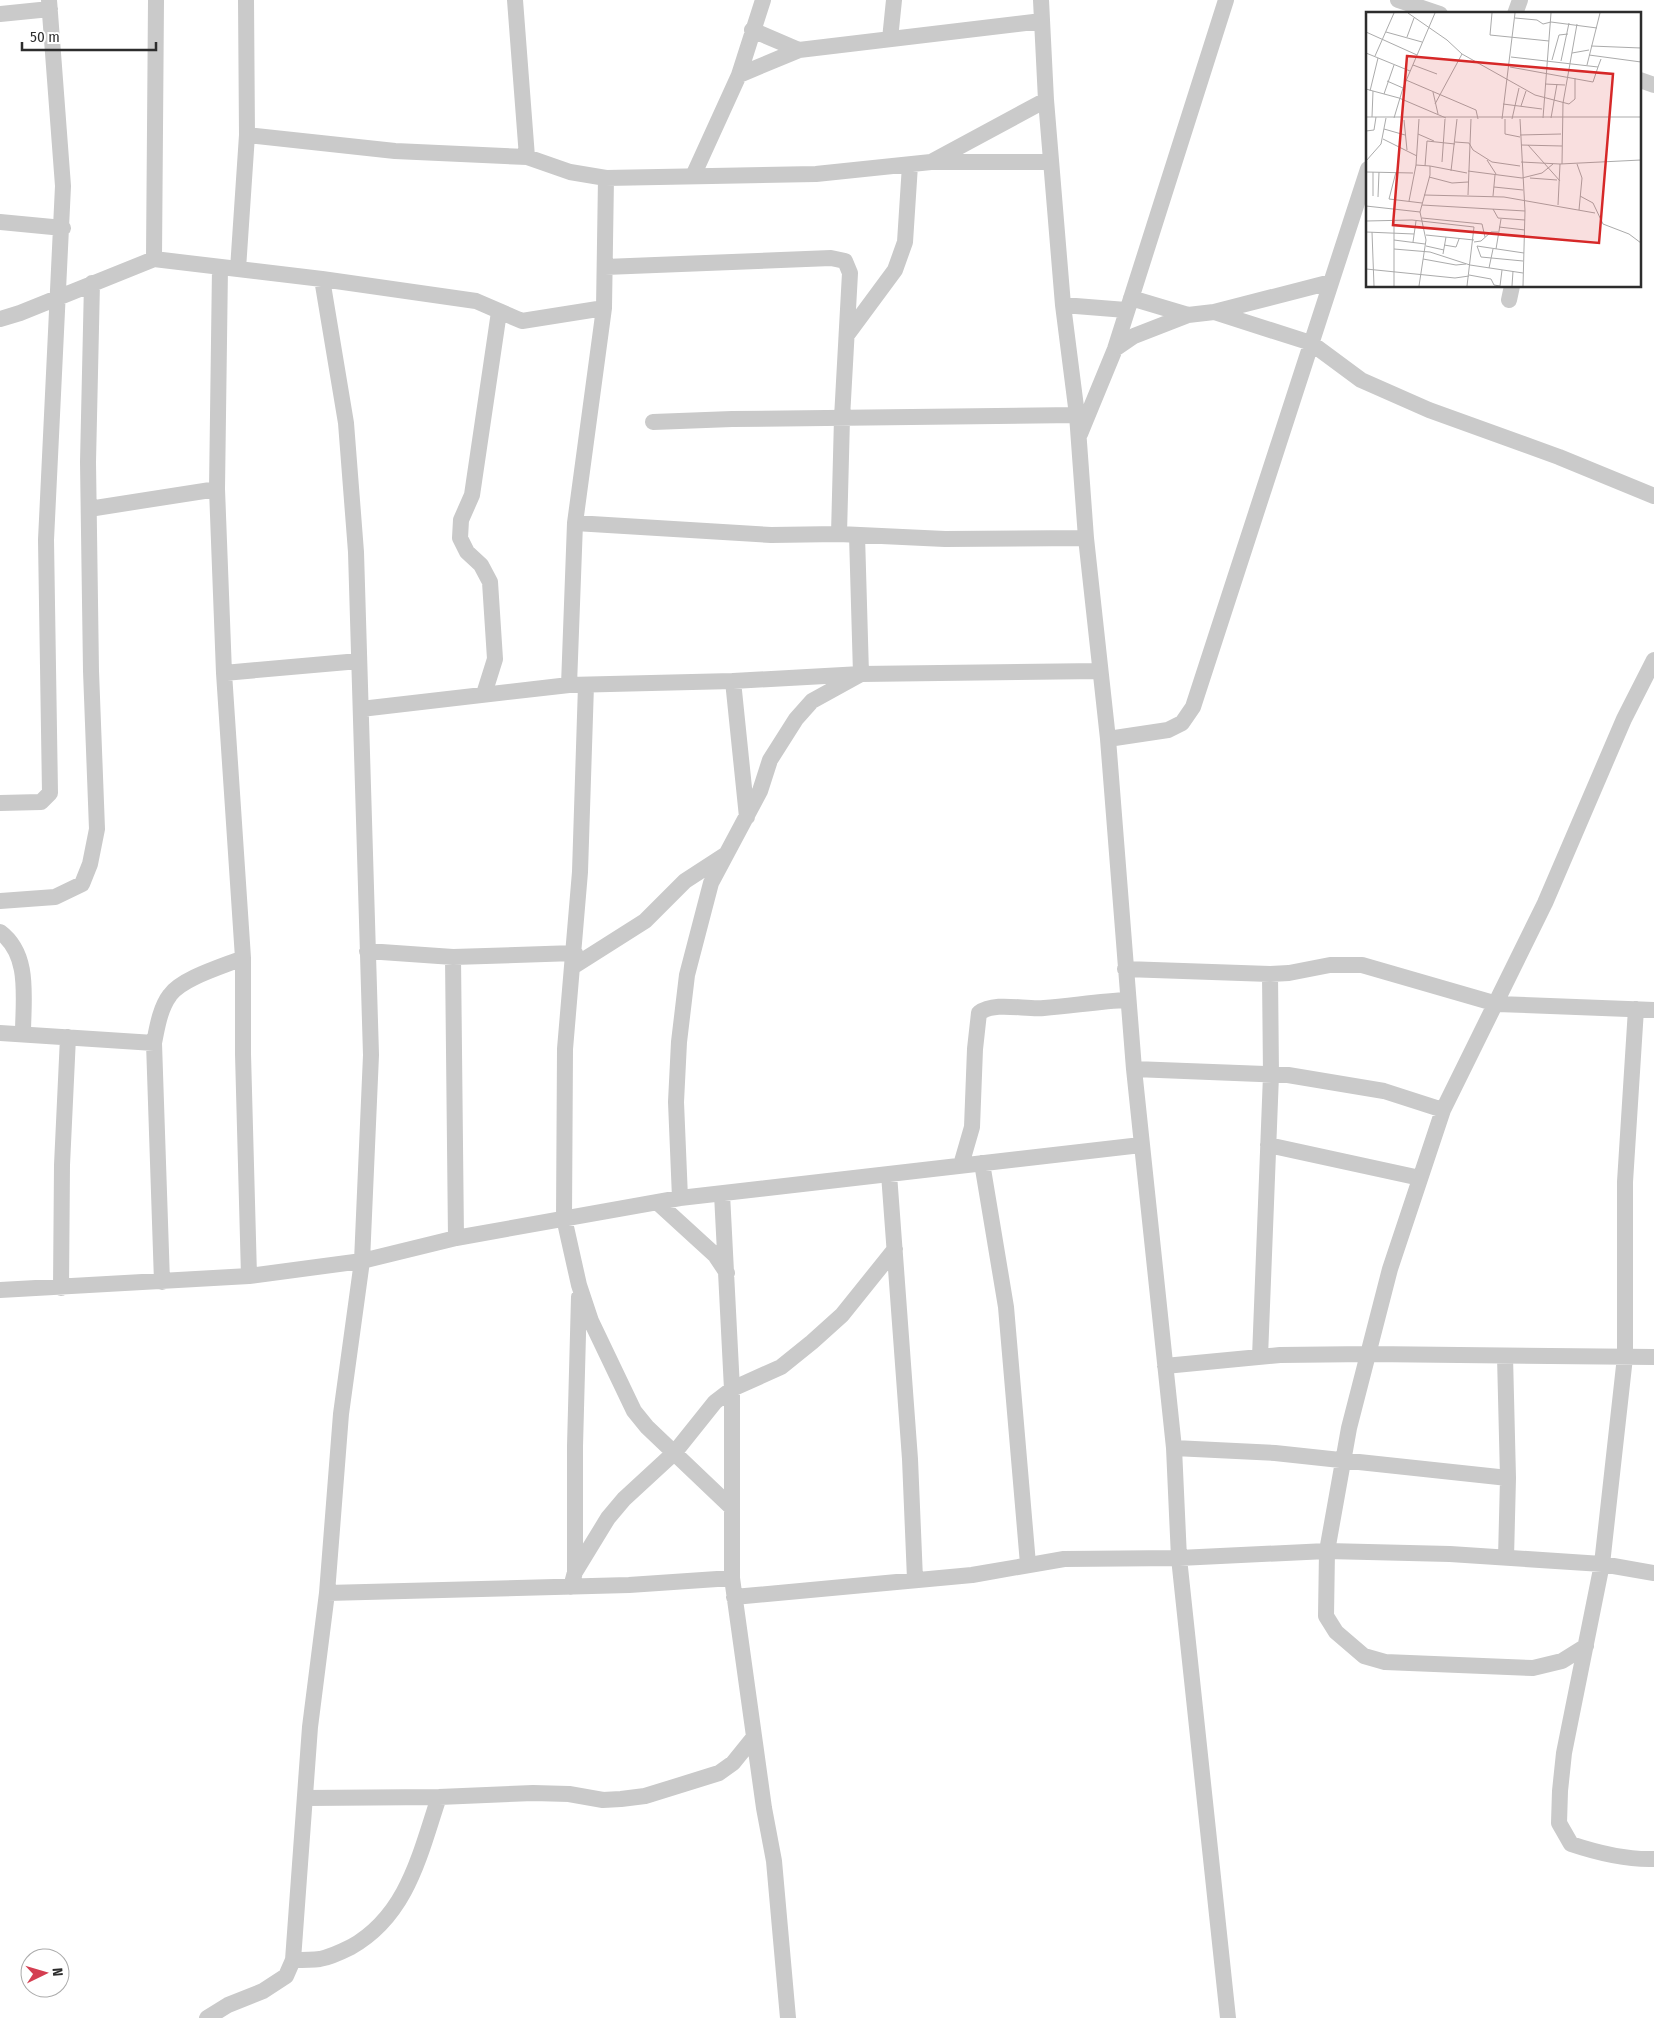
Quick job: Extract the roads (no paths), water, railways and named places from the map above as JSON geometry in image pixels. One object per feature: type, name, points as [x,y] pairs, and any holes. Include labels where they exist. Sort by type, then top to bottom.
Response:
[{"type":"street","points":[[154,258],[156,0]]},
{"type":"street","points":[[238,269],[247,135],[246,0]]},
{"type":"street","points":[[515,0],[527,158]]},
{"type":"street","points":[[693,176],[739,75],[763,0]]},
{"type":"street","points":[[890,39],[894,0]]},
{"type":"street","points":[[1041,0],[1050,162],[1063,305],[1077,415],[1086,538],[1108,739],[1125,968],[1141,1145],[1174,1448],[1178,1558],[1228,2018]]},
{"type":"street","points":[[1078,439],[1115,349],[1226,0]]},
{"type":"street","points":[[1398,0],[1417,10]]},
{"type":"street","points":[[1516,12],[1520,0]]},
{"type":"street","points":[[0,14],[49,4],[63,186],[46,540],[50,793],[41,802],[0,803]]},
{"type":"street","points":[[739,75],[799,50],[1042,21]]},
{"type":"street","points":[[752,30],[799,50]]},
{"type":"street","points":[[1642,81],[1654,85]]},
{"type":"street","points":[[931,162],[1046,100]]},
{"type":"street","points":[[247,135],[395,151],[527,158],[570,172],[606,178],[816,174],[931,162],[1050,162]]},
{"type":"street","points":[[847,335],[895,270],[905,242],[910,165]]},
{"type":"street","points":[[1108,739],[1168,730],[1182,723],[1193,707],[1366,175]]},
{"type":"street","points":[[569,686],[575,523],[604,308],[606,178]]},
{"type":"street","points":[[0,222],[62,228]]},
{"type":"street","points":[[0,319],[20,313],[154,258],[476,301],[522,321],[604,308]]},
{"type":"street","points":[[605,267],[831,258],[845,261],[850,273],[842,418],[839,534]]},
{"type":"street","points":[[220,267],[217,489],[224,673],[244,958],[243,1054],[249,1276]]},
{"type":"street","points":[[207,2018],[228,2005],[263,1991],[286,1976],[293,1960],[310,1727],[327,1593],[341,1414],[362,1261],[371,1055],[356,552],[346,423],[322,279]]},
{"type":"street","points":[[1115,349],[1134,336],[1188,315],[1214,312],[1331,282]]},
{"type":"street","points":[[0,901],[55,897],[82,884],[90,864],[97,829],[89,510],[92,283]]},
{"type":"street","points":[[1063,305],[1129,304],[1188,315]]},
{"type":"street","points":[[484,694],[495,659],[490,582],[482,565],[467,552],[460,538],[461,520],[472,495],[499,312]]},
{"type":"street","points":[[1214,312],[1311,343],[1361,380],[1429,410],[1559,457],[1654,496]]},
{"type":"street","points":[[653,422],[1077,415]]},
{"type":"street","points":[[89,510],[217,489]]},
{"type":"street","points":[[575,523],[772,535],[839,534],[946,539],[1086,538]]},
{"type":"street","points":[[858,535],[861,674]]},
{"type":"street","points":[[1586,1646],[1562,1661],[1533,1668],[1385,1662],[1364,1656],[1336,1632],[1326,1616],[1328,1551],[1349,1428],[1370,1354],[1390,1269],[1443,1110],[1546,903],[1624,719],[1654,660]]},
{"type":"street","points":[[224,673],[359,661]]},
{"type":"street","points":[[361,709],[484,694],[586,685],[733,682],[861,674],[1100,671]]},
{"type":"street","points":[[680,1198],[676,1102],[679,1042],[687,975],[711,883],[760,791],[770,760],[796,719],[812,701],[861,674]]},
{"type":"street","points":[[733,682],[747,817]]},
{"type":"street","points":[[586,685],[574,959],[565,1049],[564,1218],[579,1285],[591,1321],[634,1411],[647,1427],[732,1508]]},
{"type":"street","points":[[368,951],[452,957],[574,959],[645,921],[685,881],[725,855]]},
{"type":"street","points":[[0,932],[9,938],[21,957],[23,1034]]},
{"type":"street","points":[[452,957],[456,1238]]},
{"type":"street","points":[[162,1282],[154,1044],[161,1015],[170,994],[188,981],[244,958]]},
{"type":"street","points":[[1125,968],[1289,974],[1330,964],[1362,965],[1496,1004],[1654,1010]]},
{"type":"street","points":[[1260,1357],[1271,1074],[1270,974]]},
{"type":"street","points":[[961,1165],[972,1127],[975,1049],[979,1013],[995,1008],[1043,1008],[1128,1000]]},
{"type":"street","points":[[1636,1010],[1625,1182],[1626,1357],[1602,1564],[1564,1753],[1559,1823],[1571,1844],[1598,1853],[1638,1859],[1654,1859]]},
{"type":"street","points":[[0,1032],[154,1044]]},
{"type":"street","points":[[61,1288],[62,1165],[68,1037]]},
{"type":"street","points":[[1134,1069],[1271,1074],[1384,1091],[1443,1110]]},
{"type":"street","points":[[0,1290],[249,1276],[362,1261],[456,1238],[680,1198],[1141,1145]]},
{"type":"street","points":[[1268,1145],[1420,1178]]},
{"type":"street","points":[[982,1163],[1006,1306],[1028,1564]]},
{"type":"street","points":[[889,1174],[910,1459],[915,1579]]},
{"type":"street","points":[[722,1194],[732,1389],[732,1578],[777,1887],[788,2018]]},
{"type":"street","points":[[657,1202],[715,1255],[727,1273]]},
{"type":"street","points":[[573,1579],[608,1518],[624,1499],[675,1452],[715,1402],[732,1389],[781,1367],[812,1342],[842,1315],[895,1249]]},
{"type":"street","points":[[573,1579],[579,1285]]},
{"type":"street","points":[[1165,1366],[1260,1357],[1370,1354],[1654,1357]]},
{"type":"street","points":[[1505,1356],[1508,1478],[1506,1558]]},
{"type":"street","points":[[1174,1448],[1275,1453],[1508,1478]]},
{"type":"street","points":[[734,1597],[972,1575],[1064,1559],[1178,1558],[1328,1551],[1602,1564],[1654,1573]]},
{"type":"street","points":[[327,1593],[573,1579],[732,1578]]},
{"type":"street","points":[[306,1798],[439,1797],[532,1793],[569,1794],[603,1800],[645,1796],[718,1773],[733,1762],[754,1737]]},
{"type":"street","points":[[293,1960],[320,1959],[338,1954],[362,1941],[380,1926],[402,1899],[418,1864],[439,1797]]}]
